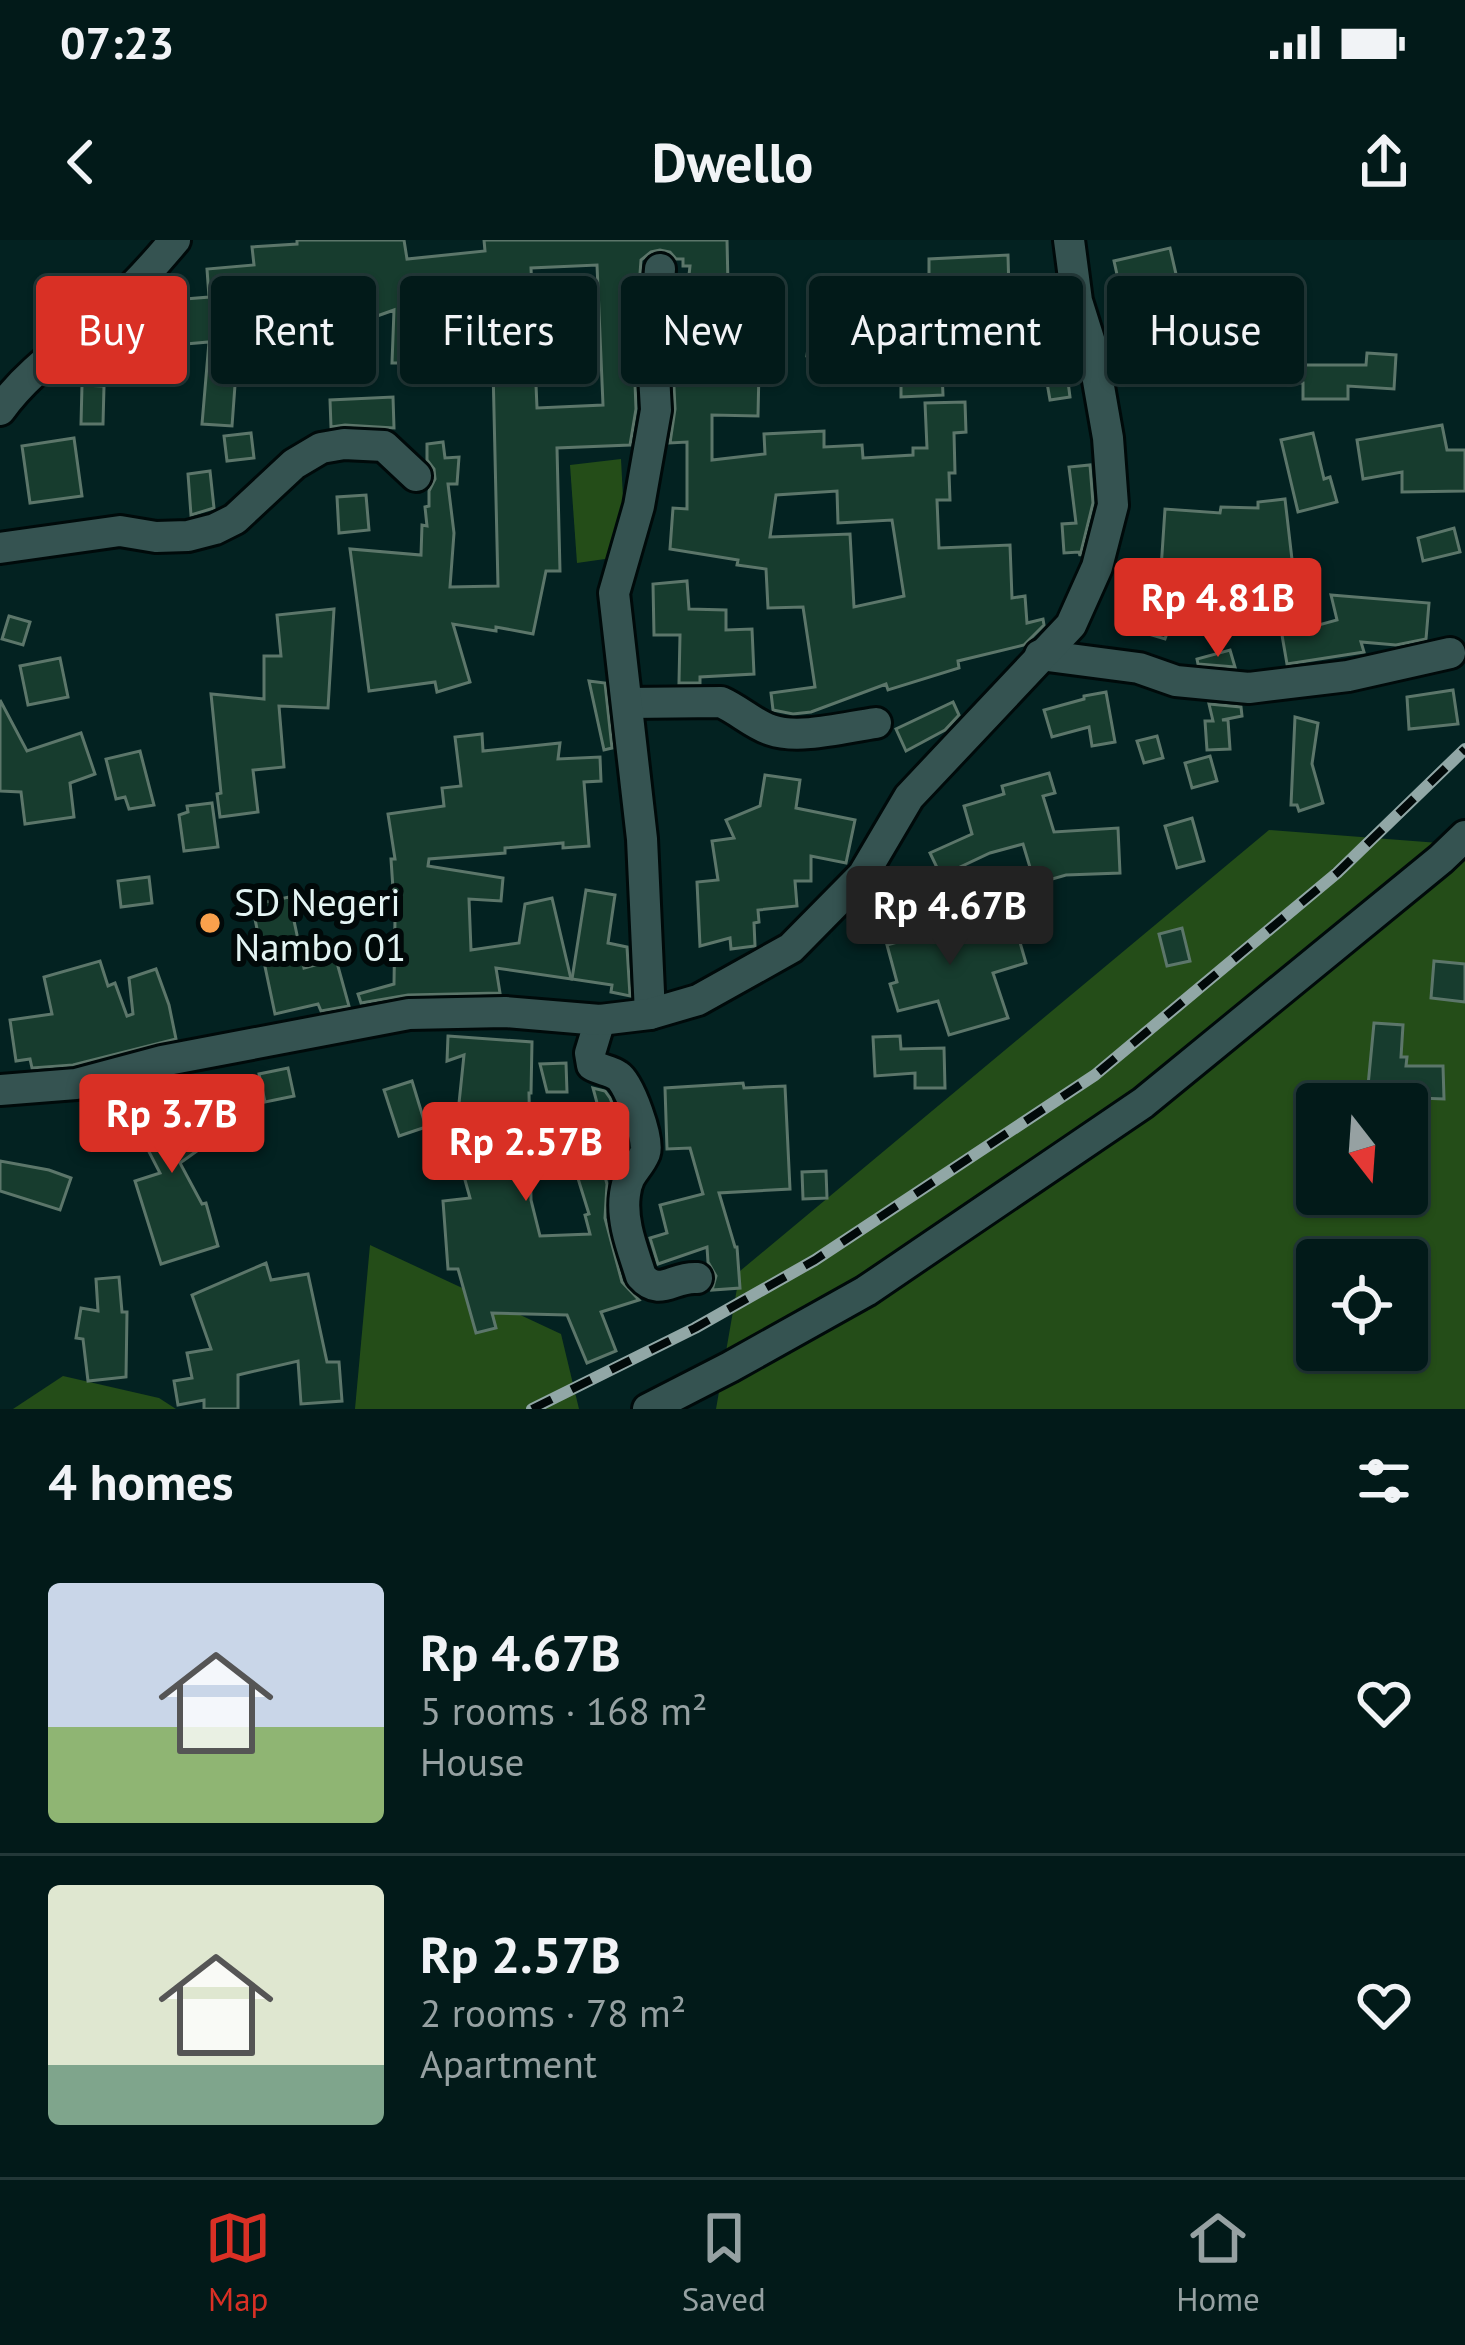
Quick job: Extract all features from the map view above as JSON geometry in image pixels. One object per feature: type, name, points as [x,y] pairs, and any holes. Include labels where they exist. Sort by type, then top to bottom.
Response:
[{"type":"street","points":[[0,410],[47,358],[111,308],[176,240]]},
{"type":"street","points":[[0,1090],[76,1084],[162,1061],[410,1014],[505,1012],[600,1020],[650,1014],[698,1000],[791,948],[863,875],[909,797],[1071,625],[1087,593],[1113,505],[1102,396],[1077,302],[1069,240]]},
{"type":"street","points":[[650,1014],[642,839],[614,593],[639,506],[656,410],[653,357],[660,269]]},
{"type":"street","points":[[0,548],[120,531],[172,537],[215,530],[235,519],[294,464],[321,448],[344,444],[384,446],[416,476]]},
{"type":"street","points":[[1040,655],[1139,668],[1176,681],[1249,688],[1348,676],[1450,653]]},
{"type":"street","points":[[628,703],[721,702],[757,724],[788,735],[875,723]]},
{"type":"street","points":[[648,1409],[866,1291],[1143,1103],[1465,836]]},
{"type":"street","points":[[600,1020],[590,1053],[592,1065],[621,1078],[629,1089],[647,1142],[645,1155],[628,1176],[624,1204],[641,1276],[656,1287],[682,1277],[697,1278]]},
{"type":"green space","points":[[621,459],[626,556],[577,563],[570,465]]},
{"type":"green space","points":[[1269,830],[1465,845],[1465,1409],[716,1409],[740,1271]]},
{"type":"green space","points":[[370,1245],[561,1334],[579,1409],[355,1409]]},
{"type":"green space","points":[[63,1376],[159,1398],[176,1409],[13,1409]]},
{"type":"building","points":[[297,240],[404,240],[407,259],[485,251],[484,240],[727,240],[728,276],[689,276],[690,266],[683,266],[683,259],[660,250],[641,260],[640,276],[621,276],[621,384],[635,384],[630,445],[557,448],[560,571],[546,571],[533,634],[453,624],[470,682],[437,692],[435,682],[369,691],[350,549],[421,555],[425,507],[435,479],[427,444],[443,442],[445,458],[459,457],[457,484],[448,484],[454,533],[450,587],[498,586],[493,384],[536,384],[537,408],[603,405],[597,265],[531,268],[531,276],[400,276],[400,363],[392,363],[394,310],[376,316],[376,276],[211,276],[211,384],[235,384],[232,426],[202,424],[209,342],[187,344],[187,299],[209,297],[207,269],[254,265],[252,247],[297,244]]},
{"type":"building","points":[[1170,248],[1176,276],[1117,276],[1114,261]]},
{"type":"building","points":[[1008,255],[1009,276],[929,276],[929,259]]},
{"type":"building","points":[[1367,353],[1396,355],[1394,389],[1348,386],[1348,399],[1303,399],[1304,365],[1366,365]]},
{"type":"building","points":[[674,384],[759,384],[758,416],[712,415],[712,460],[765,454],[764,434],[824,431],[824,447],[862,445],[863,458],[913,455],[913,448],[927,448],[925,403],[965,402],[966,432],[954,433],[950,500],[937,500],[939,548],[1010,545],[1012,598],[1025,596],[1027,623],[1043,619],[1044,625],[1024,645],[958,661],[959,668],[888,690],[886,684],[811,712],[773,710],[771,693],[815,687],[803,607],[768,608],[766,569],[670,549],[673,508],[687,509],[687,442],[670,443]],"holes":[[[837,491],[838,523],[892,520],[904,596],[854,607],[850,534],[770,537],[776,495]]]},
{"type":"building","points":[[901,384],[943,384],[943,395],[901,397]]},
{"type":"building","points":[[1047,384],[1068,384],[1070,397],[1050,400]]},
{"type":"building","points":[[82,385],[104,386],[103,424],[81,424]]},
{"type":"building","points":[[393,397],[394,428],[331,427],[330,400]]},
{"type":"building","points":[[1442,425],[1447,450],[1465,450],[1465,491],[1402,492],[1402,472],[1363,479],[1357,440]]},
{"type":"building","points":[[251,433],[254,458],[227,461],[224,436]]},
{"type":"building","points":[[1313,433],[1324,479],[1330,477],[1337,502],[1298,512],[1281,440]]},
{"type":"building","points":[[74,438],[82,496],[30,503],[22,446]]},
{"type":"building","points":[[1090,465],[1093,503],[1080,556],[1079,552],[1064,553],[1062,524],[1076,523],[1069,467]]},
{"type":"building","points":[[210,471],[214,508],[191,515],[188,474]]},
{"type":"building","points":[[366,495],[369,530],[339,533],[337,497]]},
{"type":"building","points":[[1285,499],[1296,594],[1171,622],[1165,639],[1125,627],[1140,578],[1160,584],[1165,509],[1220,513],[1221,507],[1258,508],[1258,502]]},
{"type":"building","points":[[1454,528],[1460,552],[1423,561],[1418,538]]},
{"type":"building","points":[[687,581],[689,609],[726,610],[726,630],[752,629],[754,674],[679,683],[680,635],[654,635],[653,584]]},
{"type":"building","points":[[1331,595],[1429,603],[1426,639],[1396,645],[1361,642],[1364,652],[1287,664],[1282,635],[1337,620]]},
{"type":"building","points":[[334,609],[328,708],[279,706],[284,767],[253,770],[258,812],[220,817],[211,694],[264,699],[264,656],[281,656],[277,615]]},
{"type":"building","points":[[9,616],[30,622],[23,645],[2,639]]},
{"type":"building","points":[[1230,650],[1235,667],[1198,664],[1197,659]]},
{"type":"building","points":[[60,658],[68,697],[28,705],[20,666]]},
{"type":"building","points":[[589,681],[605,683],[612,748],[604,750]]},
{"type":"building","points":[[1453,690],[1458,724],[1409,729],[1407,697]]},
{"type":"building","points":[[1106,692],[1115,742],[1092,746],[1089,727],[1052,737],[1044,710]]},
{"type":"building","points":[[0,700],[27,751],[81,733],[95,774],[70,783],[74,817],[25,824],[21,792],[0,791]]},
{"type":"building","points":[[953,702],[959,715],[945,730],[906,751],[896,729]]},
{"type":"building","points":[[1209,704],[1241,707],[1242,716],[1222,720],[1228,720],[1230,749],[1207,750],[1205,721],[1213,721]]},
{"type":"building","points":[[1295,717],[1318,723],[1312,764],[1323,803],[1299,811],[1291,805]]},
{"type":"building","points":[[482,734],[483,751],[560,743],[558,759],[600,757],[601,781],[584,782],[589,846],[563,848],[563,843],[505,848],[505,853],[429,859],[428,866],[503,878],[501,901],[469,899],[471,950],[519,943],[525,904],[552,898],[571,979],[496,968],[500,993],[408,995],[361,1003],[358,994],[394,984],[391,859],[395,859],[388,814],[444,806],[442,788],[461,786],[455,737]]},
{"type":"building","points":[[1157,736],[1163,758],[1144,763],[1137,741]]},
{"type":"building","points":[[140,751],[154,805],[129,809],[125,797],[116,799],[106,759]]},
{"type":"building","points":[[1210,756],[1217,781],[1192,788],[1185,763]]},
{"type":"building","points":[[1049,773],[1055,793],[1043,796],[1054,832],[1118,828],[1120,873],[1066,875],[1035,884],[1023,844],[990,853],[941,876],[930,853],[972,834],[964,806],[1004,794],[1002,786]]},
{"type":"building","points":[[765,775],[800,780],[796,808],[855,820],[846,863],[811,856],[811,881],[795,881],[797,906],[758,910],[755,946],[731,949],[730,938],[700,946],[697,882],[718,880],[712,841],[734,838],[726,820],[760,806]]},
{"type":"building","points":[[212,803],[218,847],[184,851],[179,815],[188,812],[187,806]]},
{"type":"building","points":[[1192,818],[1204,861],[1177,868],[1165,826]]},
{"type":"building","points":[[149,877],[152,903],[121,907],[118,881]]},
{"type":"building","points":[[586,890],[615,895],[608,943],[627,947],[630,996],[611,992],[612,985],[572,979]]},
{"type":"building","points":[[915,894],[926,934],[977,920],[983,942],[1017,932],[1026,963],[993,973],[1008,1018],[949,1035],[938,1001],[898,1011],[890,984],[897,982],[887,945],[901,941],[888,902]]},
{"type":"building","points":[[289,897],[304,968],[336,959],[349,1006],[321,1011],[318,1004],[275,1014],[252,905]]},
{"type":"building","points":[[1182,928],[1190,961],[1167,966],[1159,934]]},
{"type":"building","points":[[100,961],[108,986],[115,983],[127,1016],[133,1014],[129,978],[156,969],[176,1039],[73,1065],[32,1068],[30,1059],[16,1061],[10,1020],[52,1014],[44,977]]},
{"type":"building","points":[[1434,961],[1465,964],[1465,1002],[1431,998]]},
{"type":"building","points":[[1374,1023],[1403,1025],[1401,1057],[1407,1057],[1406,1066],[1443,1066],[1444,1099],[1428,1098],[1428,1083],[1368,1083]]},
{"type":"building","points":[[448,1036],[532,1042],[531,1200],[540,1236],[590,1234],[576,1172],[567,1174],[560,1144],[601,1134],[593,1088],[610,1098],[621,1126],[623,1153],[603,1157],[605,1218],[622,1282],[639,1300],[601,1312],[616,1351],[587,1363],[567,1315],[492,1313],[496,1328],[476,1333],[458,1269],[448,1269],[443,1201],[470,1198],[457,1151],[451,1151],[446,1115],[458,1113],[464,1055],[447,1061]]},
{"type":"building","points":[[900,1036],[901,1049],[944,1048],[945,1088],[915,1088],[915,1073],[875,1076],[873,1037]]},
{"type":"building","points":[[566,1063],[567,1092],[547,1092],[540,1064]]},
{"type":"building","points":[[288,1068],[294,1096],[265,1102],[259,1074]]},
{"type":"building","points":[[175,1078],[185,1108],[208,1143],[180,1163],[202,1204],[206,1203],[218,1246],[161,1264],[135,1181],[160,1173],[127,1109],[157,1096],[154,1083]]},
{"type":"building","points":[[412,1081],[426,1127],[399,1136],[384,1090]]},
{"type":"building","points":[[743,1083],[744,1088],[785,1086],[790,1189],[719,1193],[737,1247],[740,1288],[712,1290],[716,1276],[707,1247],[658,1264],[650,1238],[667,1233],[660,1205],[703,1194],[690,1148],[667,1149],[665,1088]]},
{"type":"building","points":[[0,1161],[71,1178],[60,1210],[0,1191]]},
{"type":"building","points":[[826,1171],[827,1198],[803,1199],[802,1172]]},
{"type":"building","points":[[266,1263],[271,1280],[308,1274],[327,1362],[339,1362],[342,1401],[301,1404],[298,1361],[238,1375],[238,1409],[204,1409],[204,1400],[178,1405],[174,1381],[192,1378],[187,1353],[211,1349],[192,1295]]},
{"type":"building","points":[[119,1277],[122,1312],[127,1312],[126,1377],[88,1381],[83,1339],[76,1338],[81,1308],[98,1311],[96,1279]]},
{"type":"railway","points":[[532,1409],[695,1328],[815,1260],[1095,1075],[1337,873],[1465,749]]},
{"type":"place","name":"SD Negeri Nambo 01","points":[[210,923]]}]
